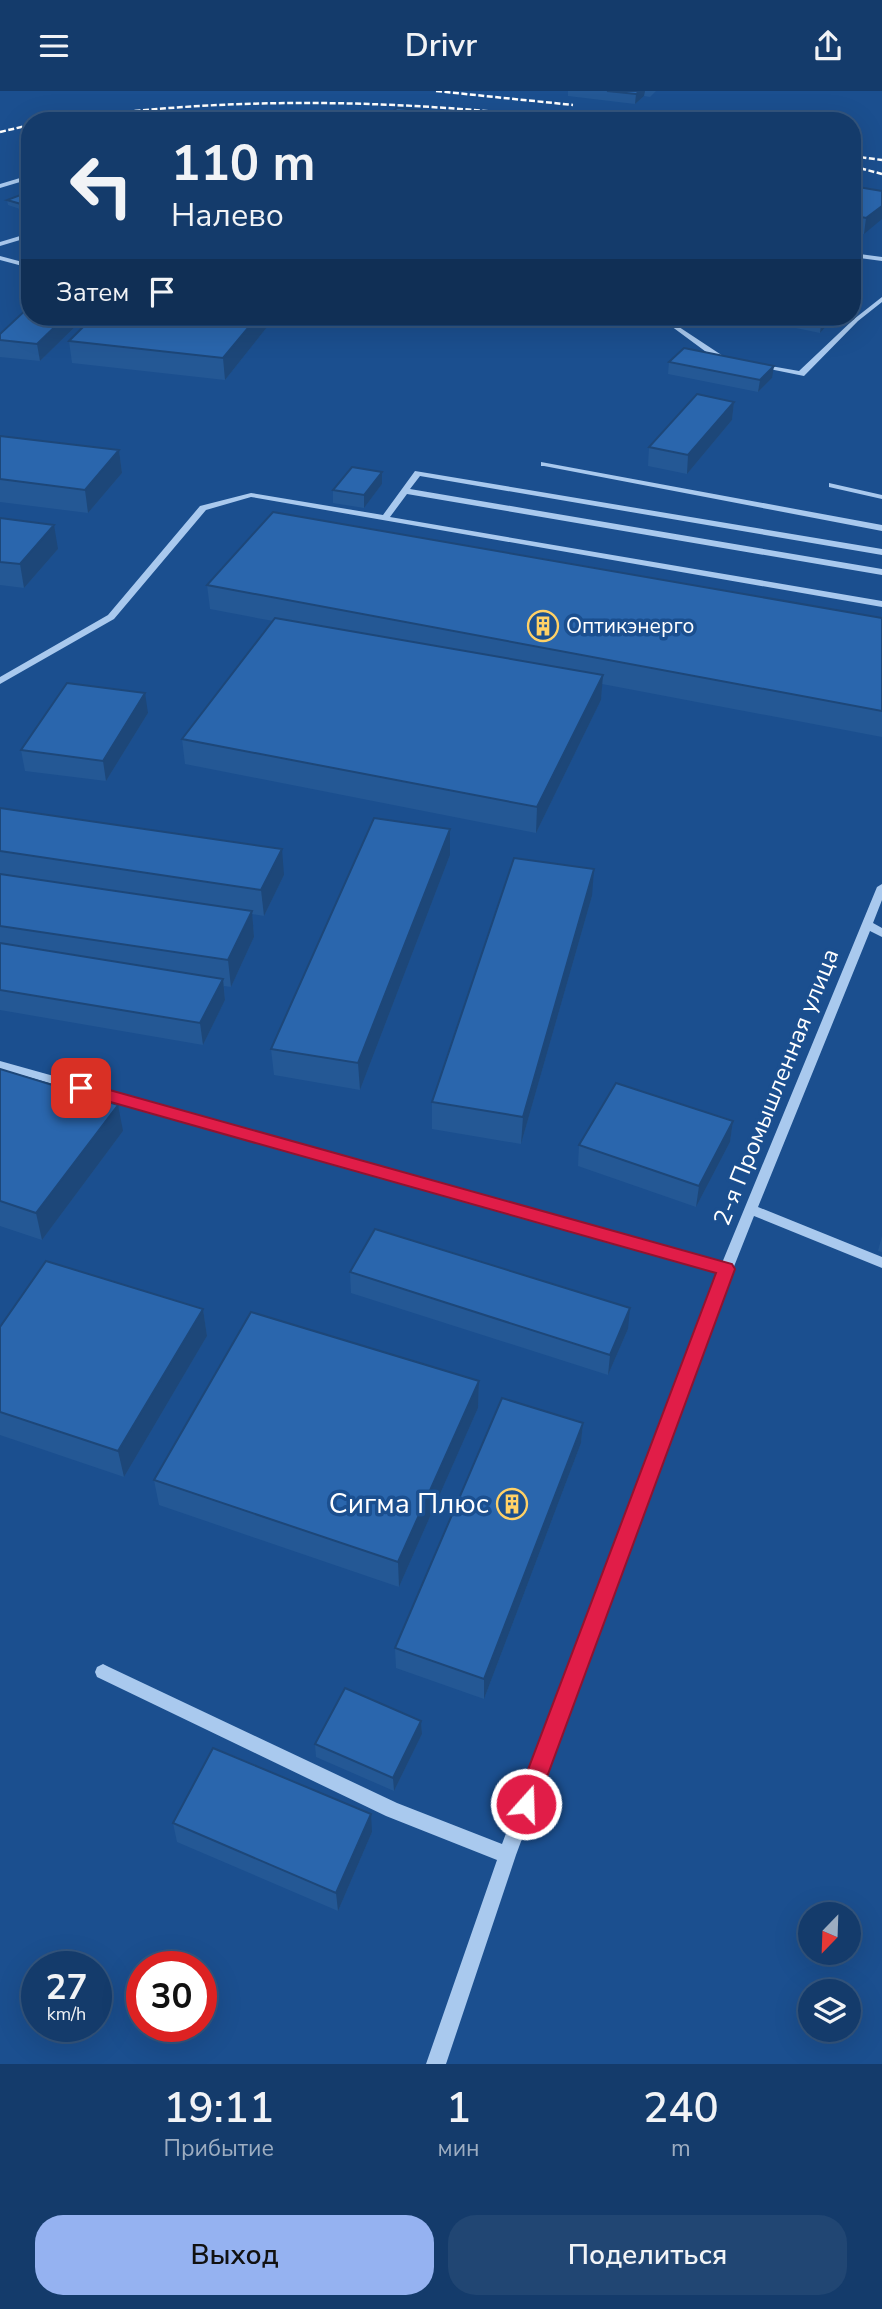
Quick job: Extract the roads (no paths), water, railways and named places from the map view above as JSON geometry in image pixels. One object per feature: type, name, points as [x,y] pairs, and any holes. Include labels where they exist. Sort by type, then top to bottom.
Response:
[{"type":"street","points":[[0,186],[21,180]]},
{"type":"street","points":[[10,184],[20,187]]},
{"type":"street","points":[[0,244],[21,238]]},
{"type":"street","points":[[861,256],[882,259]]},
{"type":"street","points":[[0,258],[21,264]]},
{"type":"street","points":[[861,316],[882,299]]},
{"type":"street","points":[[676,326],[720,358],[734,361]]},
{"type":"street","points":[[747,363],[801,374],[850,326]]},
{"type":"street","points":[[544,464],[882,528]]},
{"type":"street","points":[[385,518],[418,473],[882,552]]},
{"type":"street","points":[[832,485],[882,497]]},
{"type":"street","points":[[405,491],[882,572]]},
{"type":"street","points":[[0,681],[111,617],[203,508],[251,495],[882,604]]},
{"type":"street","name":"2-я Промышленная улица","points":[[436,2064],[507,1855],[726,1269],[882,887]]},
{"type":"street","points":[[867,924],[882,933]]},
{"type":"street","points":[[0,1065],[726,1269]]},
{"type":"street","points":[[751,1209],[882,1263]]},
{"type":"street","points":[[103,1672],[392,1810],[507,1855]]},
{"type":"railway","points":[[436,91],[573,105]]},
{"type":"railway","points":[[129,112],[184,107],[316,103],[382,104],[492,112]]},
{"type":"railway","points":[[0,132],[21,127]]},
{"type":"railway","points":[[861,157],[882,160]]},
{"type":"railway","points":[[861,168],[882,174]]},
{"type":"place","name":"Оптикэнерго","points":[[543,626]]},
{"type":"place","name":"Сигма Плюс","points":[[512,1504]]}]
